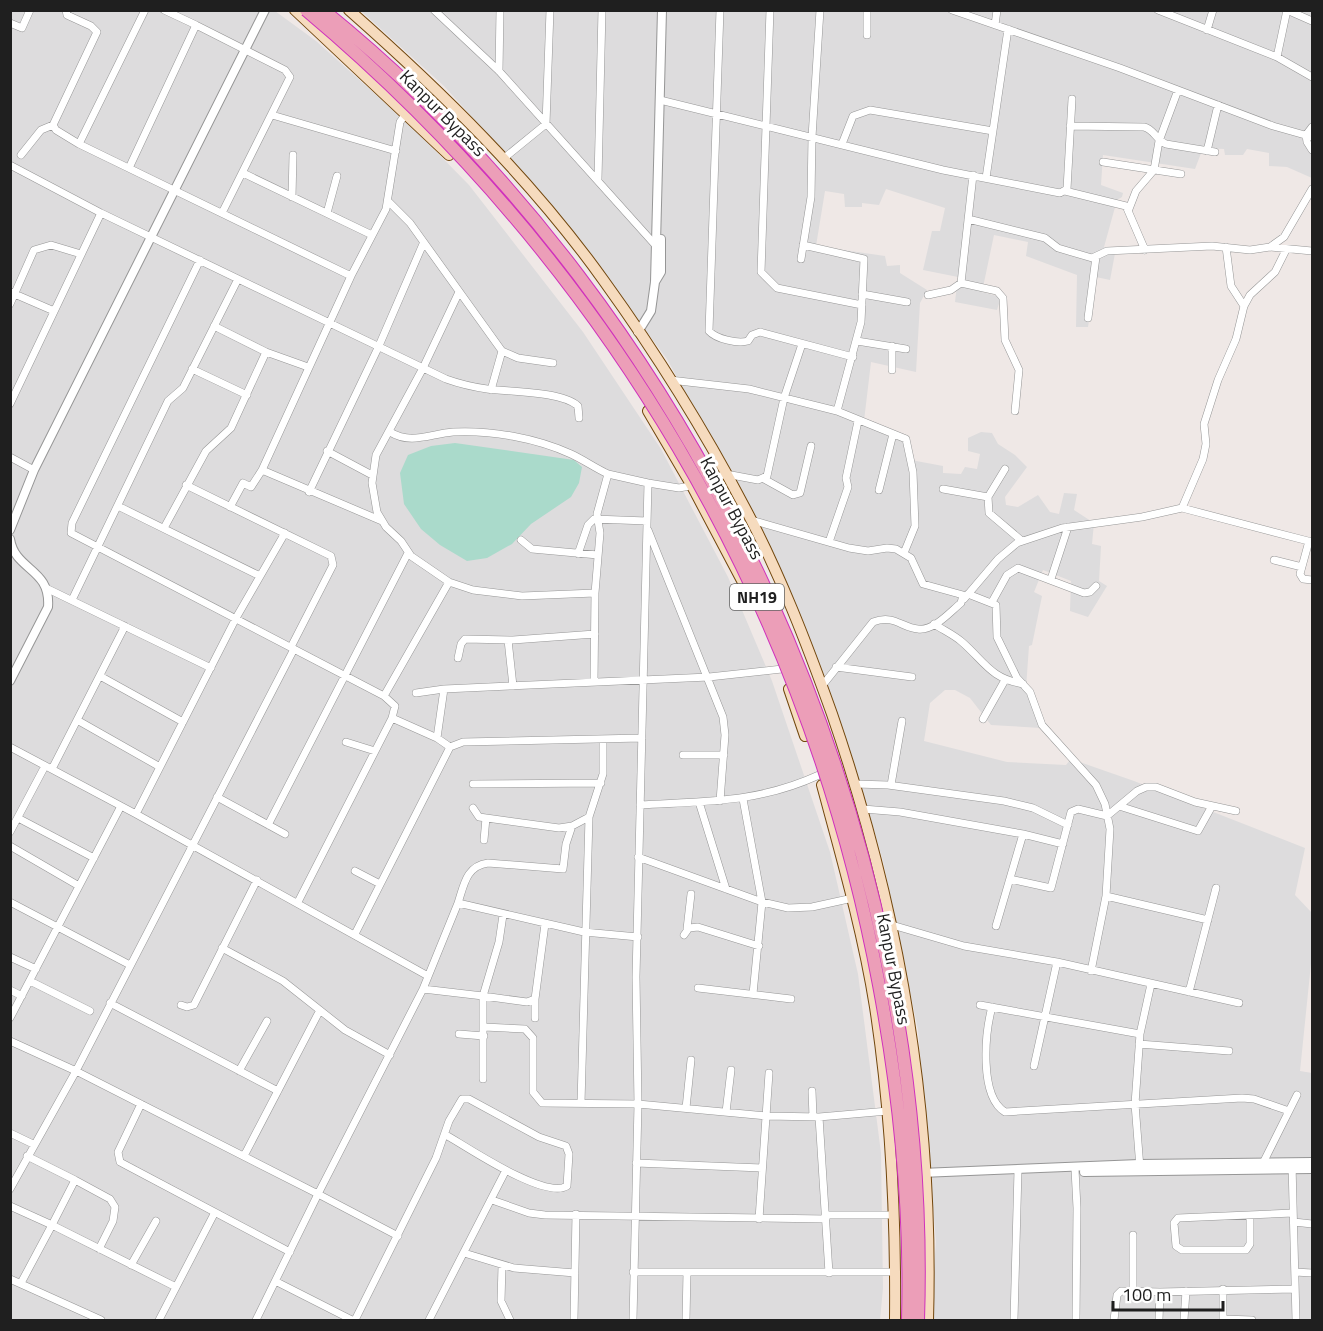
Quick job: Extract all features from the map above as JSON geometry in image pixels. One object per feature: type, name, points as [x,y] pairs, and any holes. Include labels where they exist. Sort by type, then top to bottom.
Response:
[{"type":"highway","name":"Kanpur Bypass","points":[[306,10],[364,60],[459,153],[565,277],[635,375],[668,429],[721,522],[762,608],[831,787],[874,961],[893,1061],[903,1144],[909,1229],[908,1320]]},
{"type":"highway","name":"Kanpur Bypass","points":[[323,10],[390,69],[460,139],[529,215],[587,289],[638,360],[698,457],[748,551],[801,672],[856,834],[890,976],[914,1157],[919,1251],[918,1320]]},
{"type":"main road","points":[[295,10],[407,113],[454,160],[526,239],[583,312],[643,403],[692,486],[747,591],[782,669],[819,775],[853,898],[874,1006],[888,1111],[893,1170],[895,1320]]},
{"type":"main road","points":[[349,10],[431,85],[503,159],[603,279],[670,380],[726,474],[779,579],[822,686],[856,784],[892,925],[922,1107],[927,1174],[928,1320]]},
{"type":"street","points":[[10,23],[22,28],[30,10]]},
{"type":"street","points":[[21,155],[41,130],[53,125],[97,32],[91,26],[67,15],[66,10]]},
{"type":"street","points":[[79,144],[145,10]]},
{"type":"street","points":[[164,10],[288,72],[290,77],[222,213]]},
{"type":"street","points":[[11,529],[34,470],[265,10]]},
{"type":"street","points":[[434,10],[499,72],[658,248]]},
{"type":"street","points":[[499,72],[500,10]]},
{"type":"street","points":[[503,159],[546,124],[550,10]]},
{"type":"street","points":[[598,179],[602,10]]},
{"type":"street","points":[[638,332],[651,311],[655,282],[661,272],[658,248],[662,10]]},
{"type":"street","points":[[662,101],[667,10]]},
{"type":"street","points":[[720,10],[709,331],[714,336],[741,342],[760,332],[853,357]]},
{"type":"street","points":[[770,10],[761,272],[763,277],[777,288],[862,305]]},
{"type":"street","points":[[801,259],[811,197],[812,137],[820,10]]},
{"type":"street","points":[[867,10],[867,34]]},
{"type":"street","points":[[952,10],[1309,136]]},
{"type":"street","points":[[995,25],[998,10]]},
{"type":"street","points":[[1207,30],[1212,10]]},
{"type":"street","points":[[1277,57],[1287,10],[1312,21]]},
{"type":"street","points":[[1159,11],[1277,57],[1312,77]]},
{"type":"street","points":[[129,168],[196,25]]},
{"type":"street","points":[[986,178],[1008,29]]},
{"type":"street","points":[[230,507],[243,483],[251,487],[261,470],[388,201],[400,122],[431,85]]},
{"type":"street","points":[[1129,209],[1136,191],[1154,170],[1160,141],[1178,90]]},
{"type":"street","points":[[1065,191],[1072,99]]},
{"type":"street","points":[[662,101],[986,178],[1060,193],[1065,191],[1122,204],[1129,209],[1145,250]]},
{"type":"street","points":[[1207,151],[1218,105]]},
{"type":"street","points":[[842,144],[853,116],[870,110],[993,131]]},
{"type":"street","points":[[272,115],[396,151]]},
{"type":"street","points":[[53,125],[56,130],[79,144],[351,276]]},
{"type":"street","points":[[1070,126],[1144,126],[1153,131],[1160,141],[1215,152]]},
{"type":"street","points":[[1312,127],[1309,136],[1312,150]]},
{"type":"street","points":[[292,197],[293,155]]},
{"type":"street","points":[[1103,162],[1181,174]]},
{"type":"street","points":[[10,165],[101,213],[446,379],[491,390],[543,395],[572,402],[578,406],[579,418]]},
{"type":"street","points":[[243,173],[372,235]]},
{"type":"street","points":[[961,283],[973,175]]},
{"type":"street","points":[[327,213],[336,176]]},
{"type":"street","points":[[1270,247],[1284,237],[1312,189]]},
{"type":"street","points":[[388,201],[410,223],[502,351],[518,358],[553,363]]},
{"type":"street","points":[[10,404],[101,213]]},
{"type":"street","points":[[968,219],[1045,238],[1058,248],[1088,257],[1096,257],[1107,252],[1226,247],[1250,250],[1270,247],[1312,251]]},
{"type":"street","points":[[309,492],[378,348],[423,244]]},
{"type":"street","points":[[10,304],[13,292],[34,250],[51,245],[81,254]]},
{"type":"street","points":[[803,245],[864,259],[862,305],[857,340],[837,411]]},
{"type":"street","points":[[1226,247],[1232,286],[1244,306]]},
{"type":"street","points":[[1182,508],[1203,459],[1206,444],[1204,424],[1218,380],[1236,339],[1244,306],[1250,295],[1275,272],[1286,250]]},
{"type":"street","points":[[1088,318],[1096,257]]},
{"type":"street","points":[[200,260],[72,523],[71,533],[384,696],[395,706],[392,718],[298,902]]},
{"type":"street","points":[[72,600],[168,402],[183,388],[238,279]]},
{"type":"street","points":[[928,295],[951,290],[961,283],[997,291],[1003,298],[1005,340],[1019,370],[1015,411]]},
{"type":"street","points":[[382,521],[375,499],[372,475],[376,455],[423,368],[459,291]]},
{"type":"street","points":[[13,292],[54,311]]},
{"type":"street","points":[[862,294],[907,302]]},
{"type":"street","points":[[214,326],[266,352],[308,367]]},
{"type":"street","points":[[857,340],[906,349]]},
{"type":"street","points":[[764,479],[784,398],[802,344]]},
{"type":"street","points":[[892,346],[892,370]]},
{"type":"street","points":[[491,390],[502,351]]},
{"type":"street","points":[[164,528],[209,447],[231,428],[266,352]]},
{"type":"street","points":[[192,369],[247,395]]},
{"type":"street","points":[[670,380],[749,389],[837,411],[906,439],[909,444],[913,472],[915,526],[904,553]]},
{"type":"street","points":[[829,542],[848,487],[846,478],[858,421]]},
{"type":"street","points":[[390,432],[399,438],[411,440],[452,432],[491,433],[568,452],[608,474],[648,483],[679,488],[726,474],[764,479],[793,495],[800,493],[811,446]]},
{"type":"street","points":[[879,490],[893,434]]},
{"type":"street","points":[[327,452],[372,475]]},
{"type":"street","points":[[10,457],[34,470]]},
{"type":"street","points":[[1005,469],[988,497],[987,506],[992,518],[1022,541]]},
{"type":"street","points":[[261,470],[382,521],[401,541],[408,553],[449,582],[473,590],[522,596],[596,593]]},
{"type":"street","points":[[594,682],[600,533],[597,518],[608,474]]},
{"type":"street","points":[[633,1320],[638,1104],[636,977],[639,937],[638,857],[648,483]]},
{"type":"street","points":[[10,1189],[33,1144],[76,1071],[217,797],[333,561],[326,553],[186,485]]},
{"type":"street","points":[[943,489],[988,497]]},
{"type":"street","points":[[118,506],[260,576]]},
{"type":"street","points":[[822,686],[873,622],[894,620],[918,629],[934,624],[966,596],[998,559],[1022,541],[1068,527],[1142,517],[1182,508],[1311,542],[1300,577],[1312,580]]},
{"type":"street","points":[[578,554],[588,525],[597,518],[647,524]]},
{"type":"street","points":[[751,520],[868,551],[887,548],[904,553],[911,558],[923,584],[992,602],[996,606],[997,637],[1023,684],[1030,692],[1046,732],[1096,785],[1105,804],[1110,829],[1106,896],[1090,971]]},
{"type":"street","points":[[647,524],[723,717],[724,755],[720,801]]},
{"type":"street","points":[[1052,579],[1068,527]]},
{"type":"street","points":[[136,814],[236,618],[285,533]]},
{"type":"street","points":[[10,539],[15,553],[48,589],[211,668]]},
{"type":"street","points":[[521,540],[532,549],[598,555]]},
{"type":"street","points":[[268,825],[408,553]]},
{"type":"street","points":[[1274,560],[1302,567]]},
{"type":"street","points":[[992,602],[1007,575],[1018,568],[1084,593],[1090,592],[1096,586]]},
{"type":"street","points":[[384,696],[449,582]]},
{"type":"street","points":[[10,681],[48,607],[48,589]]},
{"type":"street","points":[[934,624],[964,643],[990,671],[1005,680],[1023,684]]},
{"type":"street","points":[[10,832],[77,720],[125,626]]},
{"type":"street","points":[[458,658],[461,644],[465,639],[508,640],[595,634]]},
{"type":"street","points":[[508,640],[513,686]]},
{"type":"street","points":[[836,667],[912,677]]},
{"type":"street","points":[[416,693],[444,689],[709,677],[782,669]]},
{"type":"street","points":[[100,676],[183,722]]},
{"type":"street","points":[[983,718],[1005,680]]},
{"type":"street","points":[[437,738],[444,689]]},
{"type":"street","points":[[392,718],[437,738],[450,747]]},
{"type":"street","points":[[77,720],[160,767]]},
{"type":"street","points":[[891,785],[902,721]]},
{"type":"street","points":[[355,934],[450,747],[463,742],[642,738]]},
{"type":"street","points":[[581,1103],[589,818],[601,783],[603,739]]},
{"type":"street","points":[[346,742],[375,751]]},
{"type":"street","points":[[10,747],[298,902],[428,976]]},
{"type":"street","points":[[683,754],[724,755]]},
{"type":"street","points":[[640,805],[743,800],[797,785],[819,775]]},
{"type":"street","points":[[473,784],[601,783]]},
{"type":"street","points":[[856,784],[891,785],[1004,801],[1033,808],[1068,825]]},
{"type":"street","points":[[1107,816],[1146,787],[1156,787],[1212,806],[1236,811]]},
{"type":"street","points":[[217,797],[285,834]]},
{"type":"street","points":[[743,800],[762,902],[753,994]]},
{"type":"street","points":[[699,802],[726,889]]},
{"type":"street","points":[[10,1018],[121,806]]},
{"type":"street","points":[[1119,806],[1198,831],[1212,806]]},
{"type":"street","points":[[473,808],[479,817],[559,828],[572,826],[589,818]]},
{"type":"street","points":[[863,809],[900,812],[1023,834],[1063,844]]},
{"type":"street","points":[[1010,879],[1051,888],[1074,810],[1107,816]]},
{"type":"street","points":[[18,818],[94,858]]},
{"type":"street","points":[[484,840],[486,818]]},
{"type":"street","points":[[256,1320],[423,990],[469,872],[476,866],[488,863],[563,868],[565,850],[572,826]]},
{"type":"street","points":[[996,926],[1023,834]]},
{"type":"street","points":[[10,846],[79,886]]},
{"type":"street","points":[[638,857],[762,902],[797,909],[853,898]]},
{"type":"street","points":[[355,871],[380,884]]},
{"type":"street","points":[[181,1005],[186,1007],[194,1005],[257,880]]},
{"type":"street","points":[[1189,992],[1216,888]]},
{"type":"street","points":[[691,894],[685,932],[698,927],[759,946]]},
{"type":"street","points":[[1106,896],[1208,920]]},
{"type":"street","points":[[10,902],[130,965]]},
{"type":"street","points":[[458,903],[584,932],[639,937]]},
{"type":"street","points":[[483,1079],[483,996],[499,942],[503,915]]},
{"type":"street","points":[[535,1018],[535,999],[545,924]]},
{"type":"street","points":[[892,925],[964,946],[1058,962],[1239,1003]]},
{"type":"street","points":[[222,948],[283,981],[345,1030],[390,1055]]},
{"type":"street","points":[[10,957],[36,969]]},
{"type":"street","points":[[1034,1066],[1058,962]]},
{"type":"street","points":[[30,981],[90,1011]]},
{"type":"street","points":[[1140,1168],[1135,1104],[1140,1034],[1151,984]]},
{"type":"street","points":[[698,988],[791,999]]},
{"type":"street","points":[[10,990],[22,996]]},
{"type":"street","points":[[423,990],[527,1002],[535,999]]},
{"type":"street","points":[[110,1003],[278,1091]]},
{"type":"street","points":[[980,1005],[1140,1034]]},
{"type":"street","points":[[992,1007],[985,1050],[996,1106],[1005,1112],[1242,1098],[1254,1099],[1289,1111]]},
{"type":"street","points":[[244,1156],[320,1010]]},
{"type":"street","points":[[239,1071],[267,1021]]},
{"type":"street","points":[[484,1027],[525,1029],[530,1032],[533,1038],[533,1092],[537,1100],[542,1103],[638,1104],[766,1116],[816,1117],[888,1111]]},
{"type":"street","points":[[459,1034],[484,1036]]},
{"type":"street","points":[[10,1041],[76,1071],[398,1236]]},
{"type":"street","points":[[1139,1044],[1229,1050]]},
{"type":"street","points":[[686,1108],[691,1060]]},
{"type":"street","points":[[726,1112],[731,1070]]},
{"type":"street","points":[[759,1219],[769,1072]]},
{"type":"street","points":[[812,1091],[826,1217],[829,1273]]},
{"type":"street","points":[[1263,1163],[1297,1095]]},
{"type":"street","points":[[277,1282],[354,1320],[398,1236],[446,1135],[449,1121],[460,1101],[465,1099],[568,1149],[568,1180],[565,1188],[543,1186],[506,1170],[446,1135]]},
{"type":"street","points":[[141,1104],[118,1152],[120,1162],[214,1214],[290,1252]]},
{"type":"street","points":[[10,1133],[33,1144]]},
{"type":"street","points":[[27,1156],[110,1199],[115,1207],[113,1221],[99,1249]]},
{"type":"street","points":[[893,1170],[927,1174],[1075,1169],[1082,1166],[1140,1168],[1292,1166],[1312,1162]]},
{"type":"street","points":[[636,1163],[762,1168]]},
{"type":"street","points":[[1140,1168],[1263,1163],[1312,1168]]},
{"type":"street","points":[[1292,1166],[1296,1320]]},
{"type":"street","points":[[1075,1169],[1076,1320]]},
{"type":"street","points":[[429,1320],[506,1170]]},
{"type":"street","points":[[1014,1320],[1018,1170]]},
{"type":"street","points":[[21,1283],[75,1180]]},
{"type":"street","points":[[492,1200],[529,1213],[634,1217],[759,1219],[894,1215]]},
{"type":"street","points":[[10,1206],[176,1287]]},
{"type":"street","points":[[159,1320],[214,1214]]},
{"type":"street","points":[[574,1320],[576,1214]]},
{"type":"street","points":[[1250,1215],[1250,1244],[1246,1250],[1182,1251],[1176,1246],[1174,1223],[1178,1218],[1250,1215],[1293,1214]]},
{"type":"street","points":[[131,1265],[156,1221]]},
{"type":"street","points":[[1294,1222],[1312,1224]]},
{"type":"street","points":[[1133,1235],[1133,1291]]},
{"type":"street","points":[[464,1253],[502,1266],[575,1273]]},
{"type":"street","points":[[502,1266],[501,1301],[510,1320]]},
{"type":"street","points":[[633,1272],[896,1272]]},
{"type":"street","points":[[686,1320],[687,1272]]},
{"type":"street","points":[[1295,1272],[1312,1273]]},
{"type":"street","points":[[10,1279],[101,1320]]},
{"type":"street","points":[[1223,1289],[1223,1320],[1252,1320]]},
{"type":"street","points":[[1114,1320],[1119,1292],[1295,1289]]},
{"type":"street","points":[[1184,1320],[1186,1291]]},
{"type":"street","points":[[1159,1320],[1160,1293]]},
{"type":"shaded area","points":[[10,11],[275,11],[316,41],[412,127],[469,185],[583,332],[661,449],[728,577],[772,681],[830,852],[858,974],[881,1153],[883,1288],[880,1320],[11,1320]]},
{"type":"shaded area","points":[[361,11],[1312,11],[1312,178],[1287,167],[1269,166],[1269,153],[1247,149],[1243,155],[1225,155],[1224,149],[1203,148],[1195,169],[1103,155],[1101,185],[1123,193],[1122,197],[1117,200],[1104,247],[1116,248],[1110,280],[1096,277],[1088,327],[1076,327],[1077,275],[1026,256],[1028,242],[994,235],[982,292],[1001,297],[997,310],[955,302],[958,277],[923,270],[932,231],[940,231],[945,208],[886,189],[879,205],[862,203],[862,207],[845,207],[844,194],[825,191],[816,246],[885,256],[887,266],[900,265],[900,273],[927,290],[920,303],[916,372],[871,362],[864,421],[908,443],[911,460],[943,466],[943,473],[961,474],[965,467],[977,469],[980,454],[968,451],[968,438],[981,432],[992,433],[998,444],[1015,455],[1027,467],[1005,497],[1006,505],[1018,507],[1038,495],[1050,512],[1059,514],[1064,493],[1077,494],[1074,510],[1094,523],[1092,544],[1101,546],[1099,581],[1107,586],[1088,617],[1070,611],[1071,581],[1043,570],[1034,592],[1042,596],[1032,645],[1029,646],[1026,688],[1041,728],[991,725],[970,698],[955,690],[945,690],[930,703],[924,741],[1007,762],[1066,765],[1071,759],[1134,781],[1305,848],[1295,895],[1312,913],[1312,954],[1300,1071],[1312,1073],[1312,1320],[930,1320],[936,1242],[918,1030],[883,861],[859,780],[729,473],[667,359],[547,200],[444,86]]},
{"type":"shaded area","points":[[455,443],[574,460],[582,467],[579,483],[571,497],[531,524],[512,544],[487,558],[467,561],[440,545],[421,529],[404,504],[400,473],[408,455],[431,446]]}]
